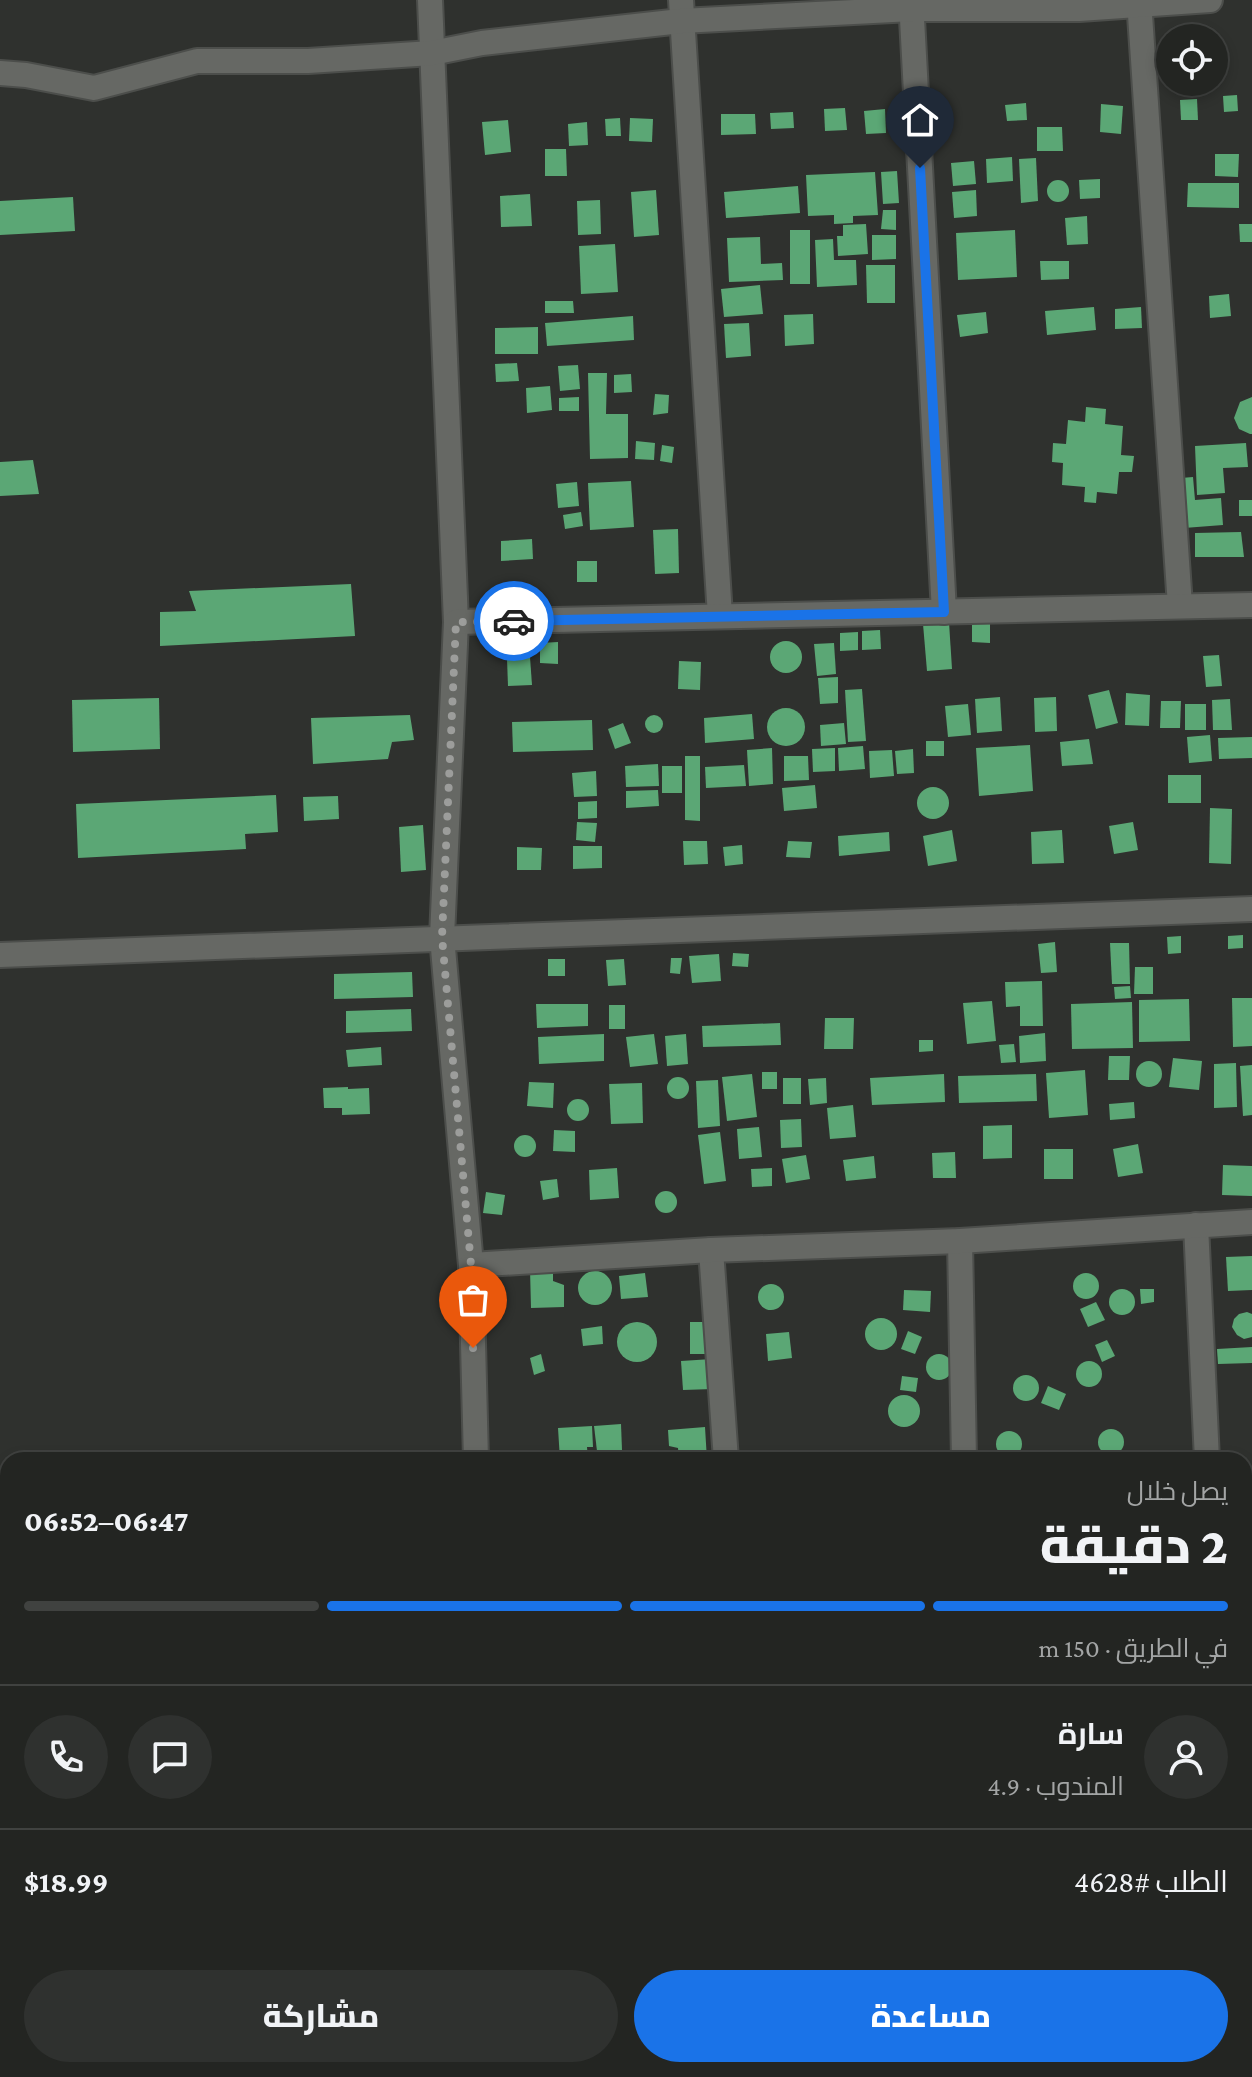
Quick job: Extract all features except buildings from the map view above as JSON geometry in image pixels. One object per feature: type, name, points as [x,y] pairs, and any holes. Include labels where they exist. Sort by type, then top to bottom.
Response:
[{"type":"street","points":[[430,0],[456,622],[442,937],[471,1265],[476,1452]]},
{"type":"street","points":[[0,73],[94,88],[197,61],[308,61],[432,53],[681,10],[912,5],[1079,9],[1210,0]]},
{"type":"street","points":[[1139,3],[1180,606]]},
{"type":"street","points":[[912,5],[944,612]]},
{"type":"street","points":[[681,10],[720,616]]},
{"type":"street","points":[[456,622],[1252,605]]},
{"type":"street","points":[[0,955],[1252,909]]},
{"type":"street","points":[[471,1265],[711,1250],[960,1241],[1252,1222]]},
{"type":"street","points":[[1196,1225],[1207,1452]]},
{"type":"street","points":[[960,1241],[964,1452]]},
{"type":"street","points":[[711,1250],[725,1452]]},
{"type":"way so far","points":[[473,1348],[471,1265],[442,937],[456,622],[514,621]]},
{"type":"route","points":[[514,621],[944,612],[920,168]]}]
